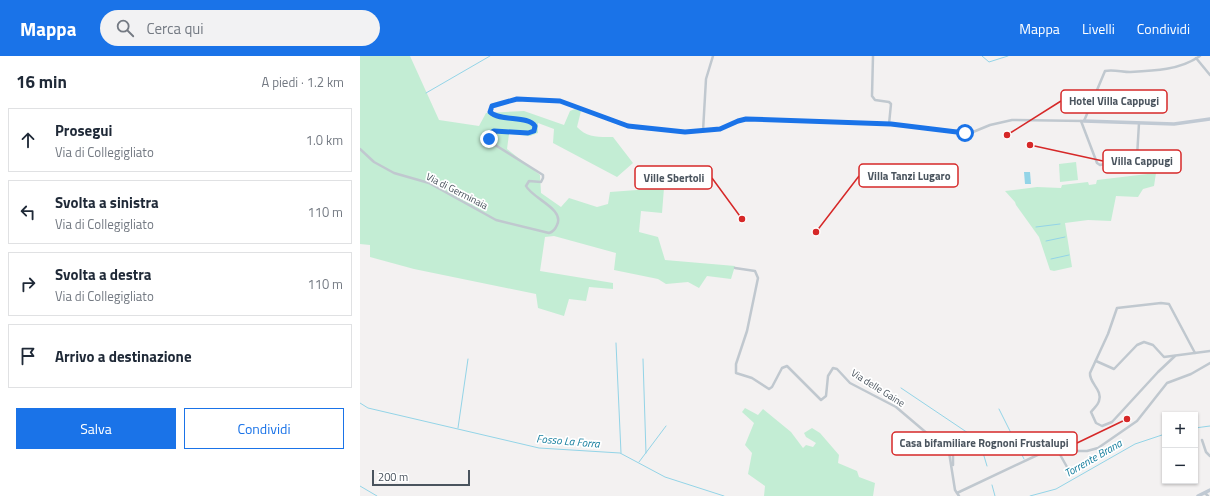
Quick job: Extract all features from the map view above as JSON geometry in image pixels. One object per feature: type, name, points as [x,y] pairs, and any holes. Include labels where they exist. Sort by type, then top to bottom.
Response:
[{"type":"street","points":[[713,56],[706,79],[703,131],[720,129],[746,119],[889,124],[962,133],[976,131],[994,124],[1012,120],[1177,124],[1210,119]]},
{"type":"street","points":[[873,56],[872,96],[876,100],[889,102],[891,104],[889,124]]},
{"type":"street","points":[[1139,122],[1138,157],[1100,165],[1097,163],[1082,121],[1105,71],[1132,72],[1174,68],[1200,56]]},
{"type":"street","points":[[1196,58],[1209,73]]},
{"type":"street","name":"Via di Germinaia","points":[[360,149],[374,162],[394,173],[429,183],[496,220],[544,233],[552,232],[559,222],[558,214],[535,196],[526,186],[529,181],[542,182],[544,178],[542,175],[492,143],[489,137],[490,132],[494,131],[530,133],[534,130],[534,124],[528,121],[493,115],[490,111],[492,106],[517,99],[554,101],[581,108],[636,128],[685,132],[703,131]]},
{"type":"street","name":"Via delle Gaine","points":[[736,268],[755,271],[758,278],[747,331],[735,370],[736,373],[754,379],[766,389],[771,388],[782,369],[787,366],[818,399],[824,399],[829,374],[832,369],[836,368],[850,383],[896,407],[953,455],[952,469],[958,494]]},
{"type":"street","points":[[1175,356],[1158,372],[1114,420],[1102,426],[1096,423],[1091,415],[1092,410],[1100,398],[1090,377],[1091,370],[1108,334],[1117,308],[1161,303],[1170,306],[1195,354]]},
{"type":"street","points":[[1096,361],[1114,369],[1137,345],[1144,342],[1153,345],[1163,357],[1210,351]]},
{"type":"street","points":[[958,494],[1045,451],[1087,451],[1098,448],[1137,421],[1167,383],[1191,374],[1210,363]]},
{"type":"street","points":[[1202,440],[1206,452],[1210,457],[1206,458]]},
{"type":"street","points":[[1058,451],[1067,467]]},
{"type":"street","points":[[1198,496],[1208,495],[1210,490]]},
{"type":"green space","points":[[360,56],[410,56],[439,120],[479,126],[486,113],[524,111],[564,125],[570,111],[575,109],[581,111],[577,127],[581,131],[598,137],[613,137],[633,163],[617,177],[553,143],[554,129],[538,123],[538,133],[530,136],[509,134],[507,149],[540,175],[541,193],[561,207],[569,198],[597,207],[608,204],[610,192],[664,188],[662,213],[641,211],[639,232],[658,237],[665,260],[735,266],[731,279],[707,276],[699,288],[688,282],[666,284],[658,279],[614,270],[616,253],[554,236],[545,237],[540,271],[613,283],[613,289],[589,287],[586,301],[569,299],[564,316],[538,308],[536,294],[414,269],[370,257],[370,245],[360,244]]},
{"type":"green space","points":[[1076,162],[1078,180],[1060,182],[1059,164]]},
{"type":"green space","points":[[1156,173],[1154,186],[1143,189],[1138,197],[1116,196],[1111,221],[1088,220],[1065,223],[1072,267],[1054,271],[1050,270],[1039,237],[1015,202],[1005,191],[1037,187],[1061,188],[1062,185],[1088,182],[1089,185],[1096,184],[1097,180]]},
{"type":"green space","points":[[745,408],[758,415],[763,409],[791,432],[803,448],[806,445],[813,447],[816,443],[806,437],[804,433],[812,428],[820,433],[839,455],[838,463],[857,471],[859,477],[875,483],[873,496],[764,496],[765,486],[748,474],[752,453],[745,445],[754,423],[742,412]]},
{"type":"water","points":[[1024,172],[1030,172],[1031,184],[1025,184]]},
{"type":"waterway","points":[[426,93],[490,56]]},
{"type":"waterway","points":[[982,56],[989,62],[1008,56]]},
{"type":"waterway","points":[[1036,227],[1060,224]]},
{"type":"waterway","points":[[1046,241],[1065,237]]},
{"type":"waterway","points":[[1051,259],[1069,255]]},
{"type":"waterway","points":[[616,343],[621,453]]},
{"type":"waterway","points":[[458,428],[468,359]]},
{"type":"waterway","points":[[643,359],[646,453]]},
{"type":"waterway","points":[[901,388],[977,439],[981,446],[987,466]]},
{"type":"waterway","name":"Fosso La Forra","points":[[360,403],[368,408],[539,448],[620,453],[665,477],[724,496]]},
{"type":"waterway","points":[[999,409],[1024,459]]},
{"type":"waterway","points":[[639,462],[666,426]]},
{"type":"waterway","name":"Torrente Brana","points":[[1198,428],[1210,426]]},
{"type":"waterway","name":"Torrente Brana","points":[[1030,496],[1056,489],[1135,444],[1162,435]]},
{"type":"waterway","points":[[992,485],[995,496]]},
{"type":"waterway","points":[[360,486],[377,496]]},
{"type":"place","name":"Hotel Villa Cappugi","points":[[1007,135]]},
{"type":"place","name":"Villa Cappugi","points":[[1030,145]]},
{"type":"place","name":"Ville Sbertoli","points":[[742,219]]},
{"type":"place","name":"Villa Tanzi Lugaro","points":[[816,232]]},
{"type":"place","name":"Casa bifamiliare Rognoni Frustalupi","points":[[1127,419]]},
{"type":"route","points":[[489,139],[489,134],[492,131],[530,133],[534,131],[535,126],[533,123],[510,119],[490,113],[490,108],[492,106],[517,99],[560,101],[628,126],[644,129],[685,132],[703,131],[720,129],[740,120],[746,119],[786,119],[856,124],[891,124],[965,133]]}]
